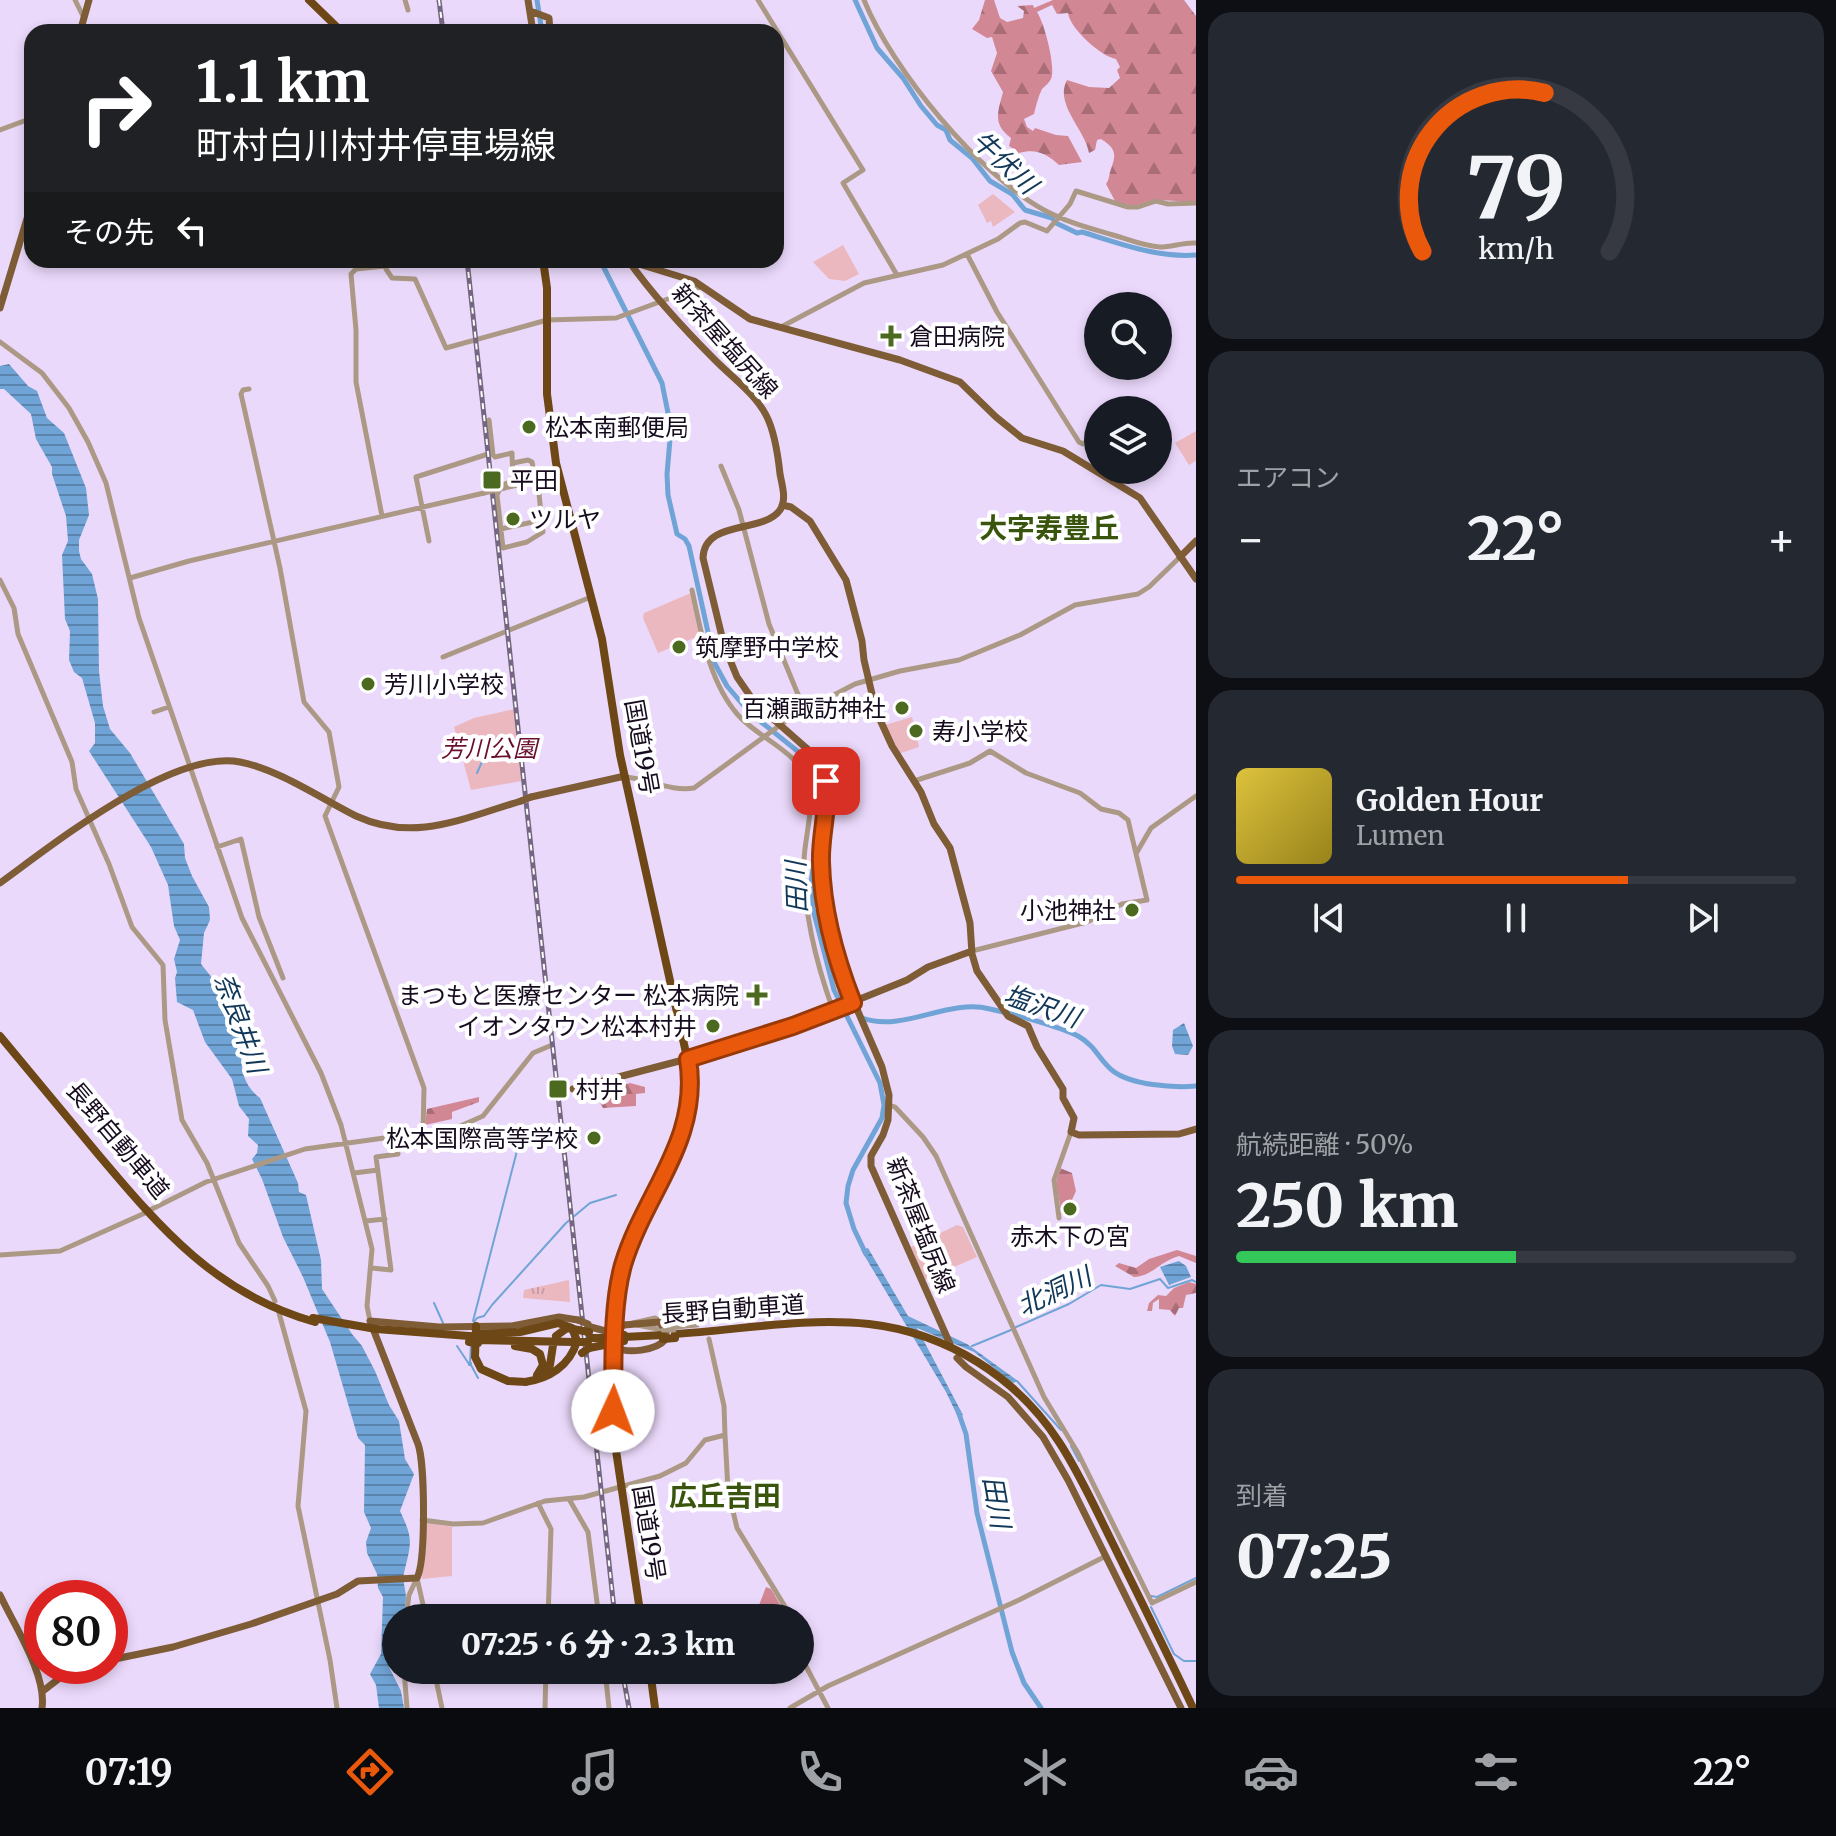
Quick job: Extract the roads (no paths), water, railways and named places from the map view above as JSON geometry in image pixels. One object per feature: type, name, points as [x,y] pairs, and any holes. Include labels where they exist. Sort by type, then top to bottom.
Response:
[{"type":"highway","points":[[309,0],[334,24]]},
{"type":"highway","name":"国道19号","points":[[546,268],[548,404],[558,476],[609,671],[625,776],[688,1059],[690,1086],[685,1126],[676,1152],[642,1218],[621,1274],[617,1422],[623,1484]]},
{"type":"highway","name":"長野自動車道","points":[[0,1033],[143,1208],[179,1246],[235,1288],[280,1310],[314,1320],[427,1338],[574,1340],[587,1337]]},
{"type":"highway","name":"国道19号","points":[[641,1604],[614,1437],[614,1384],[626,1266],[642,1218]]},
{"type":"highway","points":[[474,1338],[515,1333],[555,1323],[572,1328],[577,1341],[567,1360],[549,1375],[527,1380]]},
{"type":"highway","name":"長野自動車道","points":[[618,1337],[857,1323],[927,1339],[996,1378],[1046,1429],[1072,1471],[1191,1708]]},
{"type":"highway","points":[[527,1380],[548,1369],[555,1340],[567,1328],[587,1337],[618,1337]]},
{"type":"highway","name":"長野自動車道","points":[[377,1331],[474,1338]]},
{"type":"highway","points":[[587,1337],[618,1337]]},
{"type":"highway","points":[[474,1338],[478,1360],[483,1366],[513,1377],[538,1381],[556,1375],[587,1337]]},
{"type":"highway","points":[[474,1338],[537,1351],[542,1358],[542,1367],[537,1375],[527,1380]]},
{"type":"highway","points":[[649,1684],[652,1708]]},
{"type":"main road","points":[[82,24],[89,0]]},
{"type":"main road","points":[[530,0],[534,24]]},
{"type":"main road","points":[[530,0],[533,24]]},
{"type":"main road","points":[[534,12],[547,18],[548,24]]},
{"type":"main road","points":[[0,308],[24,228]]},
{"type":"main road","name":"新茶屋塩尻線","points":[[634,268],[764,412],[778,457],[782,505],[774,515],[710,539],[704,548],[703,558],[721,635],[733,668],[751,698],[779,727],[813,754],[826,781],[821,845],[823,886],[852,1003],[882,1067],[889,1105],[885,1129],[871,1156],[871,1166],[948,1339]]},
{"type":"main road","points":[[654,268],[703,286],[750,319],[900,360],[960,382],[1022,438],[1063,451],[1140,498],[1196,579]]},
{"type":"main road","points":[[782,505],[791,507],[810,521],[846,580],[876,711],[934,824],[950,848],[970,923],[972,951],[982,981],[1006,1013],[1028,1026],[1037,1047],[1062,1086],[1063,1098],[1074,1118],[1071,1132],[1079,1135],[1173,1134],[1196,1129]]},
{"type":"main road","points":[[1180,557],[1196,541]]},
{"type":"main road","points":[[0,883],[87,819],[189,766],[213,761],[247,763],[372,824],[405,830],[445,824],[531,797],[625,776]]},
{"type":"main road","points":[[573,1089],[688,1059],[793,1026],[972,951]]},
{"type":"main road","points":[[128,1656],[173,1647],[251,1624],[337,1594],[358,1581],[413,1578],[422,1562],[421,1451],[370,1321],[474,1338],[512,1326],[555,1318],[576,1320],[587,1337],[610,1333],[614,1384]]},
{"type":"main road","points":[[655,1321],[665,1328],[664,1343],[656,1347],[623,1349],[618,1337],[655,1321]]},
{"type":"main road","points":[[618,1337],[643,1349]]},
{"type":"main road","points":[[957,1358],[1008,1397],[1033,1423],[1068,1480],[1181,1708]]},
{"type":"main road","points":[[0,1595],[43,1691],[42,1708]]},
{"type":"main road","points":[[43,1691],[52,1684]]},
{"type":"street","points":[[75,0],[84,18]]},
{"type":"street","points":[[405,0],[408,10]]},
{"type":"street","points":[[758,0],[773,24]]},
{"type":"street","points":[[864,0],[886,44],[943,121],[1018,193],[1059,218],[1149,245],[1161,247],[1196,243]]},
{"type":"street","points":[[784,42],[863,170],[843,183],[897,275]]},
{"type":"street","points":[[0,130],[24,121]]},
{"type":"street","points":[[780,328],[857,285],[935,268],[1004,235],[1020,223],[1025,222],[1046,231],[1059,218],[1076,191],[1128,207],[1156,201],[1196,203]]},
{"type":"street","points":[[967,254],[997,312],[1079,442],[1084,443]]},
{"type":"street","points":[[361,268],[351,274],[356,321],[356,382],[382,516]]},
{"type":"street","points":[[388,268],[394,279],[415,279],[446,348],[547,320],[602,320],[623,316],[703,286]]},
{"type":"street","points":[[0,342],[42,373],[76,418],[106,483],[139,618],[245,926],[321,1073],[346,1143],[372,1249],[368,1293],[370,1321]]},
{"type":"street","points":[[249,389],[241,394],[275,542],[304,702],[329,732],[339,784],[325,816],[424,1088],[423,1133]]},
{"type":"street","points":[[489,420],[493,455],[512,453],[513,481],[502,485],[497,495],[503,546],[506,549],[542,533],[536,481],[530,460],[513,463]]},
{"type":"street","points":[[429,541],[416,477],[485,455]]},
{"type":"street","points":[[721,466],[743,526],[768,622],[804,709]]},
{"type":"street","points":[[130,578],[558,476]]},
{"type":"street","points":[[501,529],[542,520]]},
{"type":"street","points":[[625,776],[679,789],[694,788],[804,709],[868,679],[959,660],[1020,635],[1075,605],[1138,594],[1180,557]]},
{"type":"street","points":[[0,580],[14,608],[18,634],[72,762],[76,789],[87,819],[109,864],[132,927],[162,961],[165,1020],[182,1120],[214,1179],[239,1243],[275,1301]]},
{"type":"street","points":[[692,590],[707,652],[720,687],[736,713],[797,763],[809,785],[804,862],[806,898],[818,961],[834,1010]]},
{"type":"street","points":[[443,657],[592,597]]},
{"type":"street","points":[[154,712],[169,707]]},
{"type":"street","points":[[914,781],[970,763],[990,751],[1004,762],[1080,793],[1101,809],[1123,815],[1128,820],[1147,900],[1122,904],[1087,922],[972,951]]},
{"type":"street","points":[[1137,852],[1151,828],[1196,796]]},
{"type":"street","points":[[217,847],[241,839],[259,917],[283,978]]},
{"type":"street","points":[[152,1209],[214,1179],[305,1149],[458,1128],[478,1121],[533,1053],[552,1045]]},
{"type":"street","points":[[889,1105],[895,1107],[923,1137],[936,1156],[1044,1397],[1078,1453],[1152,1603],[1196,1582]]},
{"type":"street","points":[[1059,1218],[1054,1180],[1071,1132]]},
{"type":"street","points":[[372,1268],[391,1270],[376,1157],[398,1154],[396,1137]]},
{"type":"street","points":[[354,1173],[378,1170]]},
{"type":"street","points":[[0,1255],[60,1251],[145,1213]]},
{"type":"street","points":[[366,1221],[385,1219]]},
{"type":"street","points":[[279,1313],[306,1411],[298,1506],[337,1708]]},
{"type":"street","points":[[618,1337],[649,1318],[665,1321],[675,1332],[697,1325],[705,1324],[707,1328]]},
{"type":"street","points":[[709,1339],[724,1406],[728,1490],[737,1528],[783,1604]]},
{"type":"street","points":[[421,1520],[453,1524],[483,1523],[538,1503],[569,1499],[667,1473],[686,1463],[705,1440],[725,1435]]},
{"type":"street","points":[[569,1499],[588,1532],[597,1604]]},
{"type":"street","points":[[538,1503],[551,1529],[548,1604]]},
{"type":"street","points":[[790,1708],[820,1690],[1005,1606],[1106,1556]]},
{"type":"street","points":[[408,1604],[413,1578]]},
{"type":"street","points":[[413,1578],[421,1604]]},
{"type":"street","points":[[814,1680],[828,1708]]},
{"type":"street","points":[[405,1684],[407,1708]]},
{"type":"street","points":[[437,1684],[442,1708]]},
{"type":"street","points":[[545,1708],[546,1684]]},
{"type":"street","points":[[606,1684],[609,1708]]},
{"type":"water","points":[[9,364],[28,386],[37,391],[47,418],[64,433],[86,488],[89,515],[79,540],[79,551],[92,574],[98,599],[99,671],[103,706],[110,729],[130,753],[184,844],[185,858],[192,876],[209,907],[210,920],[204,933],[201,964],[233,1009],[239,1028],[246,1080],[260,1098],[298,1183],[299,1192],[306,1195],[321,1260],[322,1289],[362,1346],[399,1421],[405,1459],[414,1474],[400,1511],[410,1542],[404,1576],[405,1604],[383,1604],[377,1574],[367,1553],[366,1542],[371,1528],[364,1512],[365,1445],[358,1438],[330,1342],[252,1159],[258,1145],[248,1136],[249,1119],[239,1106],[232,1079],[205,1042],[193,1010],[177,1002],[174,959],[180,940],[174,926],[168,885],[151,847],[89,751],[95,743],[95,723],[82,678],[74,672],[69,660],[70,631],[65,619],[62,555],[68,541],[66,516],[52,467],[36,439],[31,414],[4,389],[0,389],[0,366]]},
{"type":"water","points":[[1184,1023],[1193,1046],[1188,1055],[1175,1054],[1173,1030]]},
{"type":"water","points":[[868,1248],[908,1316],[967,1344],[1018,1381],[1013,1383],[974,1352],[917,1328],[963,1415],[958,1417],[861,1250]]},
{"type":"water","points":[[1179,1261],[1186,1266],[1191,1277],[1169,1285],[1160,1267]]},
{"type":"water","points":[[382,1626],[382,1684],[398,1684],[404,1708],[379,1708],[376,1685],[370,1674],[381,1654]]},
{"type":"waterway","name":"田川","points":[[537,0],[541,24]]},
{"type":"waterway","name":"牛伏川","points":[[855,0],[877,48],[903,78],[921,106],[990,181],[1012,194],[1025,210],[1052,218],[1077,233],[1153,252],[1196,255]]},
{"type":"waterway","name":"田川","points":[[604,268],[662,383],[671,428],[668,495],[677,534],[689,546],[715,664],[727,686],[750,713],[811,762],[820,781],[811,882],[813,909],[834,990],[880,1083],[884,1105],[882,1118],[853,1170],[848,1186],[846,1203],[866,1254]]},
{"type":"waterway","points":[[477,773],[493,737]]},
{"type":"waterway","name":"塩沢川","points":[[862,1018],[894,1021],[958,1008],[990,1009],[1078,1036],[1113,1071],[1130,1080],[1164,1086],[1196,1086]]},
{"type":"waterway","points":[[473,1321],[518,1147]]},
{"type":"waterway","points":[[474,1322],[484,1316],[566,1223],[590,1203],[616,1195]]},
{"type":"waterway","points":[[1044,1279],[1077,1277]]},
{"type":"waterway","name":"北洞川","points":[[1016,1327],[1069,1304],[1101,1285],[1130,1289],[1160,1279],[1168,1288],[1192,1280],[1196,1282]]},
{"type":"waterway","points":[[434,1303],[443,1323]]},
{"type":"waterway","name":"北洞川","points":[[972,1346],[1011,1330]]},
{"type":"waterway","points":[[470,1363],[471,1344]]},
{"type":"waterway","points":[[457,1346],[469,1364]]},
{"type":"waterway","points":[[469,1363],[471,1363],[471,1365],[469,1365],[469,1363]]},
{"type":"waterway","points":[[471,1365],[478,1378]]},
{"type":"waterway","points":[[1017,1381],[1061,1430]]},
{"type":"waterway","name":"田川","points":[[958,1411],[966,1434],[977,1513],[1012,1652],[1024,1683],[1041,1708]]},
{"type":"waterway","points":[[1071,1446],[1079,1461]]},
{"type":"waterway","points":[[1151,1596],[1157,1597],[1196,1578]]},
{"type":"waterway","points":[[1151,1607],[1174,1654],[1184,1661],[1196,1661]]},
{"type":"railway","points":[[439,0],[442,24]]},
{"type":"railway","points":[[468,268],[613,1604]]},
{"type":"railway","points":[[625,1684],[629,1708]]},
{"type":"place","name":"倉田病院","points":[[891,336]]},
{"type":"place","name":"松本南郵便局","points":[[529,427]]},
{"type":"place","name":"平田","points":[[492,480]]},
{"type":"place","name":"ツルヤ","points":[[513,519]]},
{"type":"place","name":"筑摩野中学校","points":[[679,647]]},
{"type":"place","name":"芳川小学校","points":[[368,684]]},
{"type":"place","name":"百瀬諏訪神社","points":[[902,708]]},
{"type":"place","name":"寿小学校","points":[[916,731]]},
{"type":"place","name":"小池神社","points":[[1132,910]]},
{"type":"place","name":"まつもと医療センター 松本病院","points":[[757,995]]},
{"type":"place","name":"イオンタウン松本村井","points":[[713,1026]]},
{"type":"place","name":"村井","points":[[558,1089]]},
{"type":"place","name":"松本国際高等学校","points":[[594,1138]]},
{"type":"place","name":"赤木下の宮","points":[[1070,1209]]},
{"type":"district","name":"大字寿豊丘","points":[[1049,528]]},
{"type":"district","name":"広丘吉田","points":[[725,1496]]},
{"type":"park label","name":"芳川公園","points":[[489,748]]},
{"type":"water label","name":"奈良井川","points":[[241,1023]]}]
